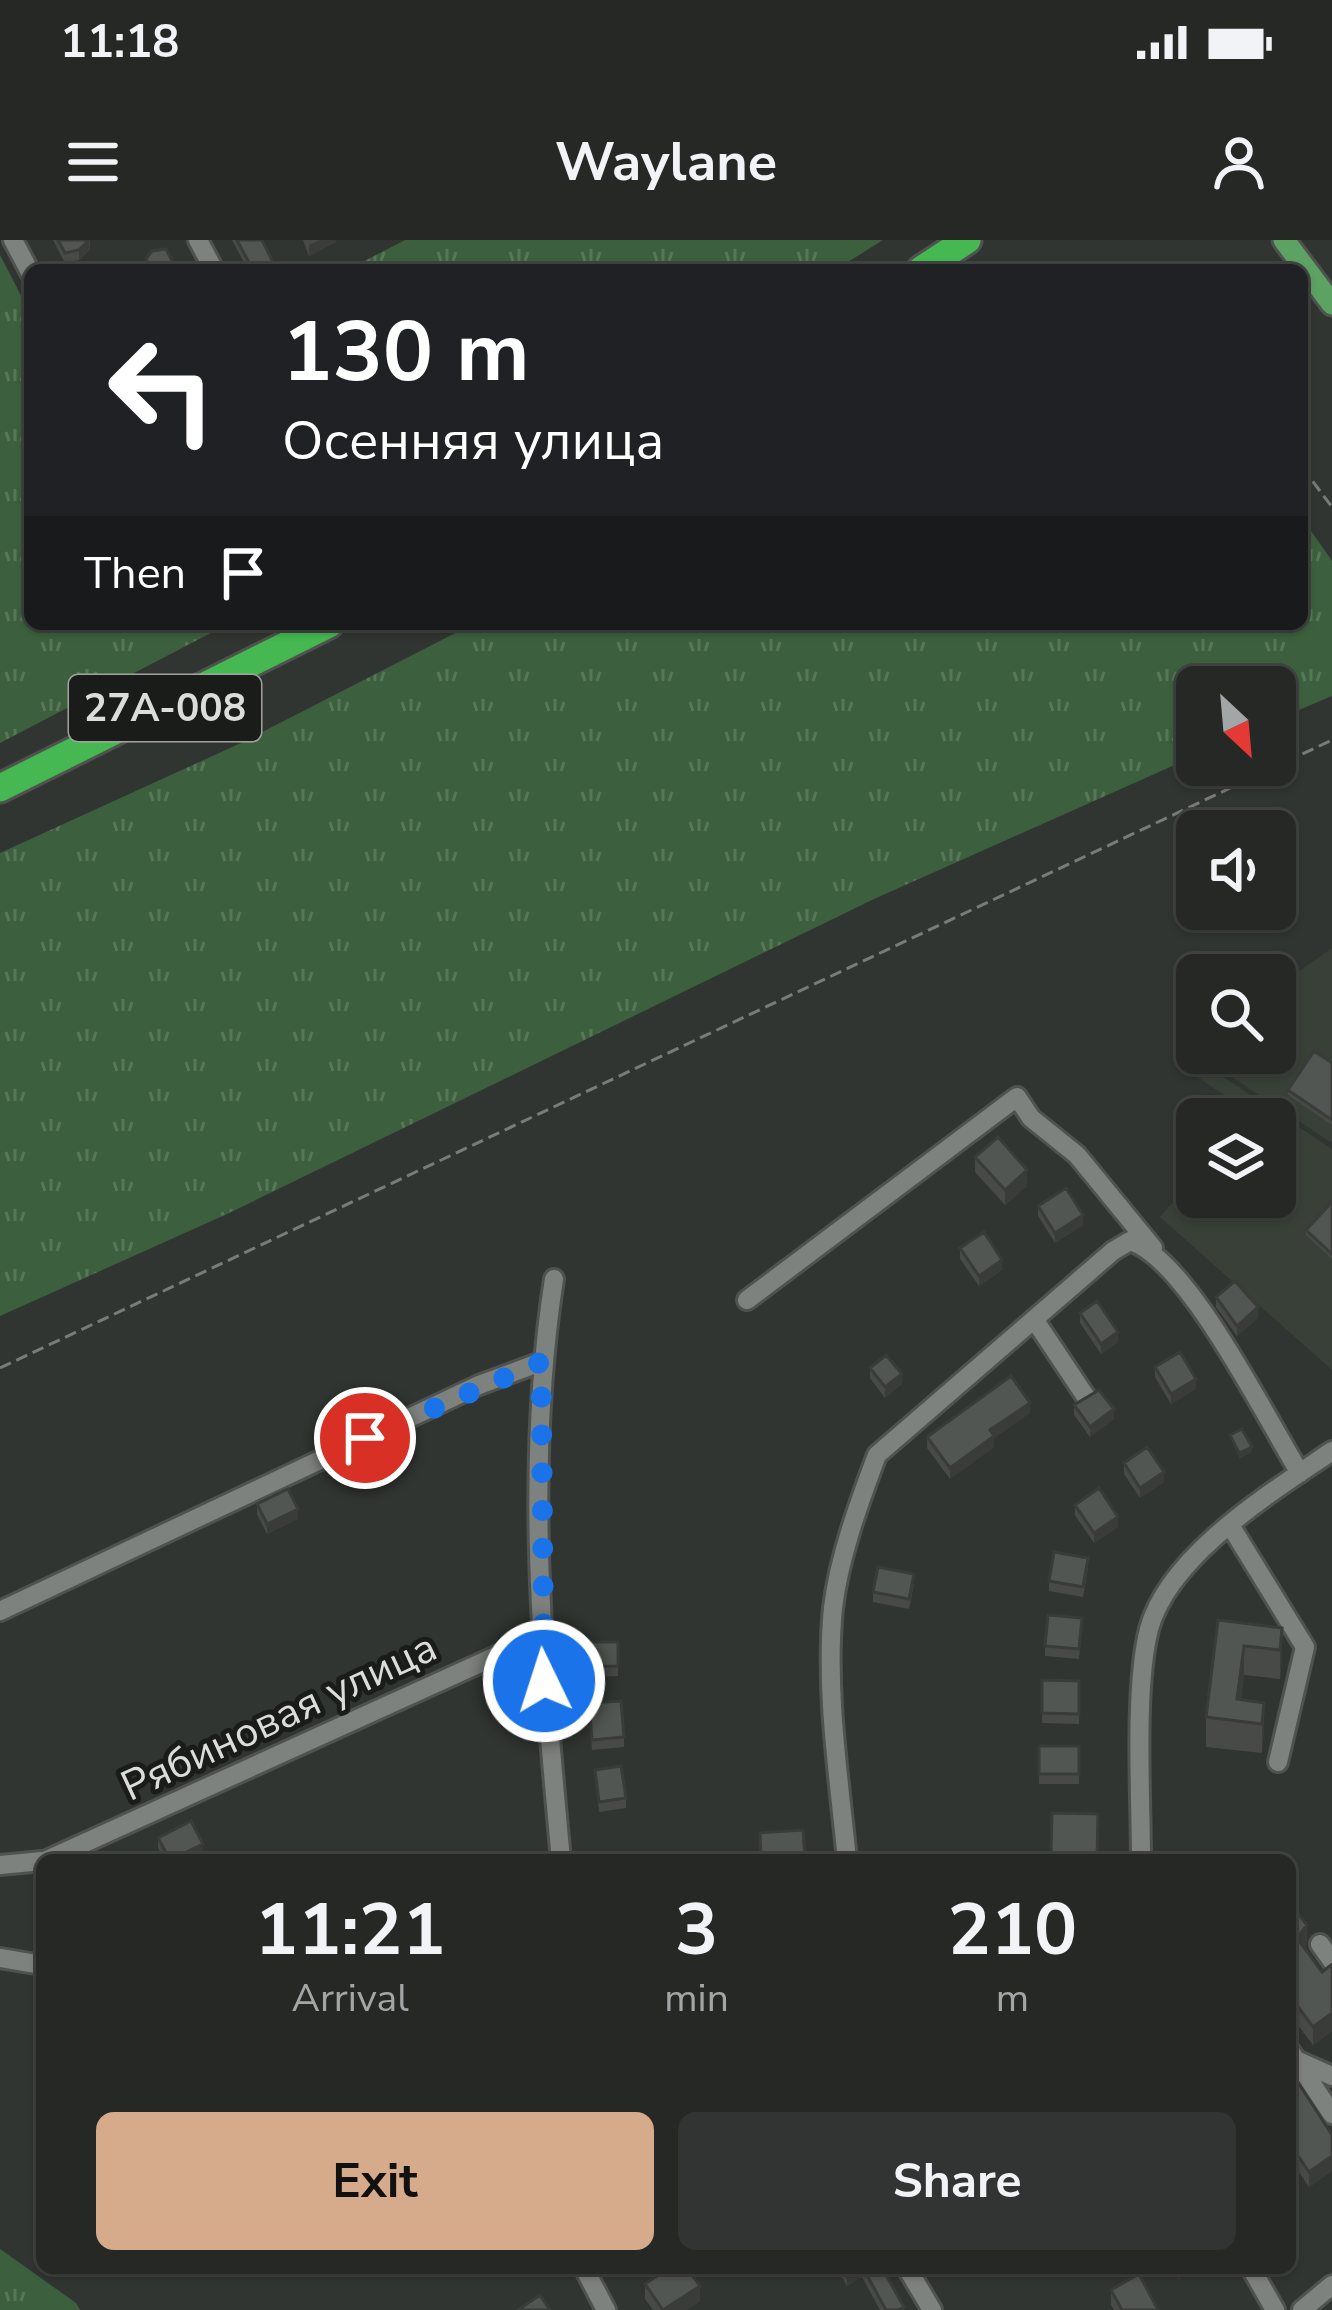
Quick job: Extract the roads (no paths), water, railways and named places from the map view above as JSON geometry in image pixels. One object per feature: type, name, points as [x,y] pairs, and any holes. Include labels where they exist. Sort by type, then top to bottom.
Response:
[{"type":"highway","points":[[930,264],[967,240]]},
{"type":"highway","name":"27А-008","points":[[0,788],[317,630]]},
{"type":"main road","points":[[1308,272],[1332,304]]},
{"type":"street","points":[[747,1300],[1017,1097],[1031,1118],[1077,1154],[1185,1284],[1300,1474]]},
{"type":"street","points":[[847,1854],[835,1746],[833,1607],[858,1504],[877,1455],[1130,1240],[1153,1248]]},
{"type":"street","points":[[554,1279],[541,1362],[540,1636],[560,1854]]},
{"type":"street","points":[[1034,1319],[1086,1397]]},
{"type":"street","points":[[0,1611],[479,1385],[541,1362]]},
{"type":"street","points":[[1141,1854],[1142,1725],[1149,1629],[1170,1585],[1230,1525],[1332,1451]]},
{"type":"street","points":[[1230,1525],[1305,1647],[1278,1762]]},
{"type":"street","name":"Рябиновая улица","points":[[57,1854],[540,1636]]},
{"type":"street","name":"Рябиновая улица","points":[[0,1865],[36,1861]]},
{"type":"street","points":[[1320,1944],[1332,1961]]},
{"type":"street","points":[[0,1958],[36,1964]]},
{"type":"street","points":[[1296,2057],[1332,2076]]},
{"type":"street","points":[[1296,2060],[1332,2114]]},
{"type":"street","points":[[587,2274],[607,2310]]},
{"type":"street","points":[[911,2274],[932,2310]]},
{"type":"street","points":[[1255,2274],[1275,2310]]},
{"type":"street","points":[[1302,2310],[1332,2285]]}]
